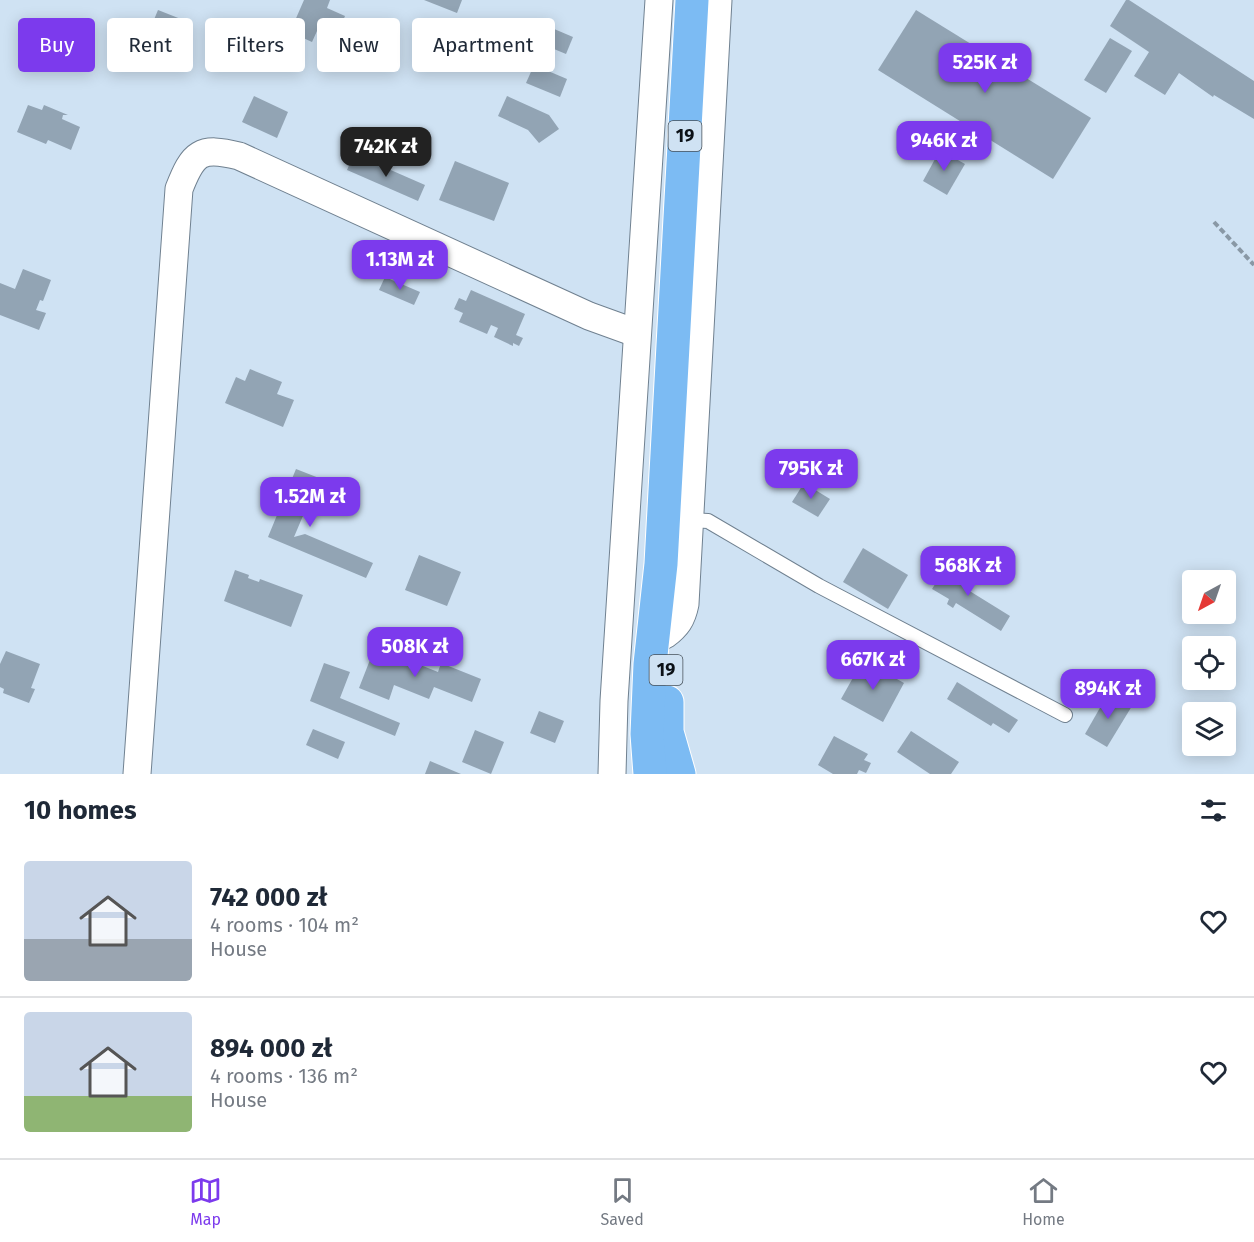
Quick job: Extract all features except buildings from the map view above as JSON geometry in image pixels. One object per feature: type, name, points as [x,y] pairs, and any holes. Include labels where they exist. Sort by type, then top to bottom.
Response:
[{"type":"highway","name":"19","points":[[650,774],[646,734],[650,664],[661,564],[693,0]]},
{"type":"highway","name":"19","points":[[661,564],[668,732],[679,774]]},
{"type":"street","points":[[612,774],[614,701],[636,333],[659,0]]},
{"type":"street","points":[[665,635],[677,626],[682,618],[685,604],[717,0]]},
{"type":"street","points":[[137,774],[179,189],[187,169],[198,156],[209,151],[219,151],[238,156],[589,316],[636,333]]},
{"type":"lane","points":[[690,520],[708,521],[819,586],[1065,715]]},
{"type":"path","points":[[1214,222],[1254,265]]}]
